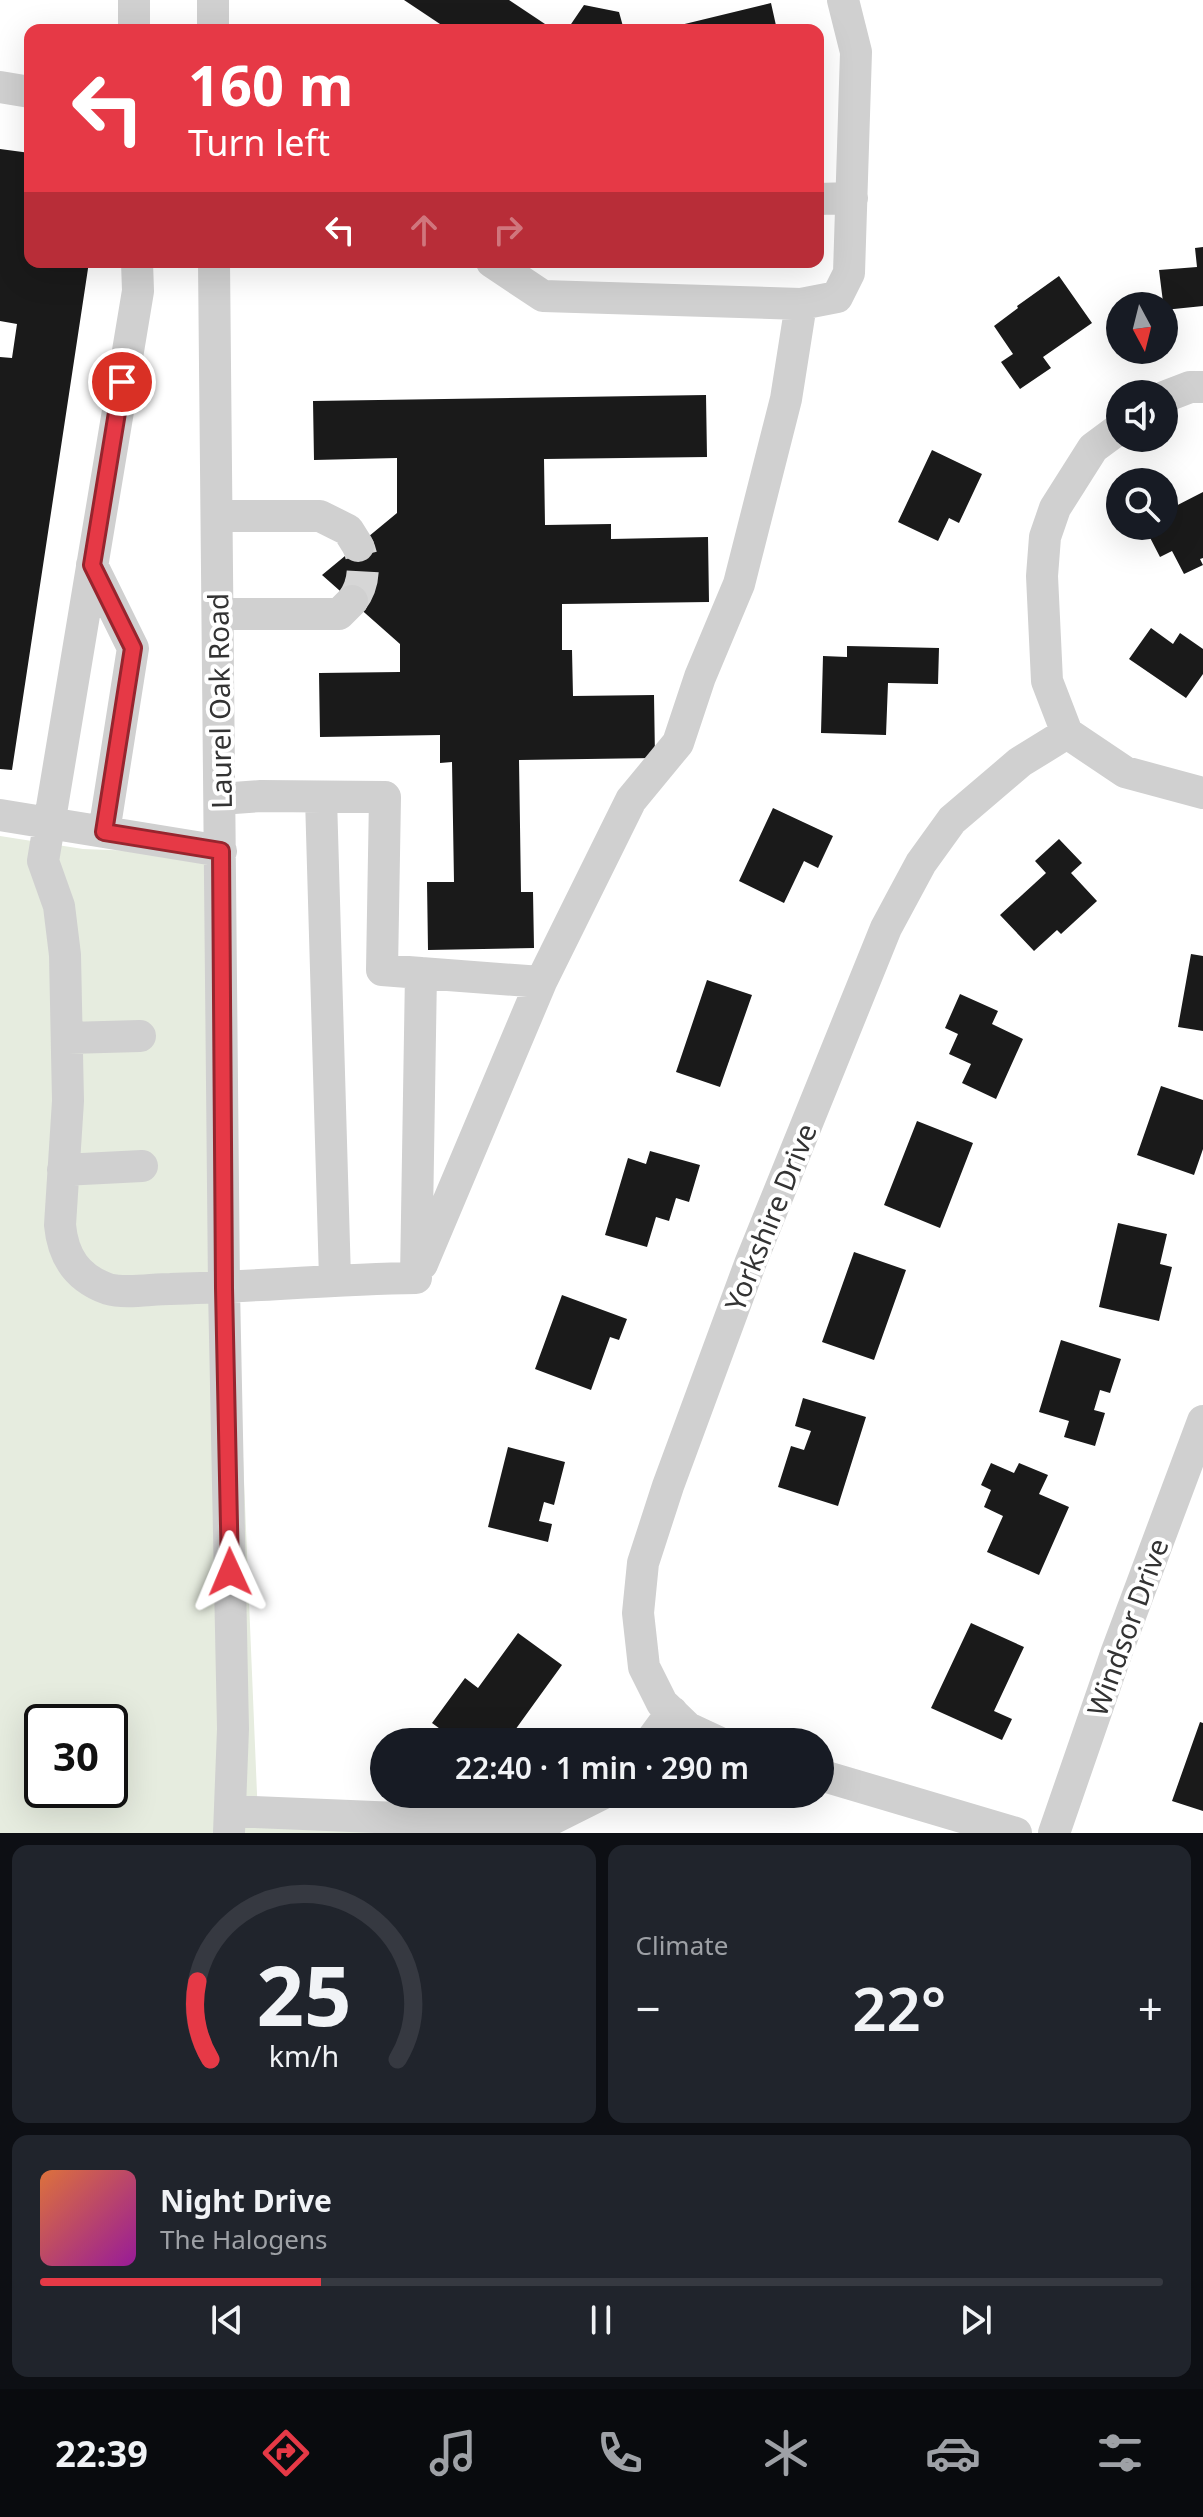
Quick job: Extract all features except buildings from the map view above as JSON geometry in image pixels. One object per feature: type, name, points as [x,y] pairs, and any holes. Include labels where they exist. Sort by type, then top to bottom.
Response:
[{"type":"street","points":[[134,0],[134,24]]},
{"type":"street","points":[[213,0],[213,24]]},
{"type":"street","points":[[512,268],[543,296],[801,304],[837,297],[849,273],[856,52],[843,0]]},
{"type":"street","points":[[0,87],[24,91]]},
{"type":"street","points":[[824,199],[852,198]]},
{"type":"street","points":[[137,268],[138,291],[43,861],[62,920],[68,1038],[67,1139],[61,1242],[67,1258],[82,1276],[111,1290],[224,1288],[335,1279],[416,1278]]},
{"type":"street","name":"Laurel Oak Road","points":[[214,268],[224,1288],[233,1729],[230,1822]]},
{"type":"street","points":[[416,1278],[541,982],[631,800],[678,743],[700,677],[739,584],[786,399],[801,304]]},
{"type":"street","points":[[1178,392],[1203,387]]},
{"type":"street","points":[[1106,438],[1093,448],[1055,508],[1045,537],[1042,576],[1047,681],[1067,733],[1125,772],[1203,793]]},
{"type":"street","points":[[217,516],[320,516],[348,530],[358,546]]},
{"type":"street","points":[[92,565],[133,648],[104,832]]},
{"type":"street","points":[[218,614],[339,614],[352,601]]},
{"type":"street","name":"Yorkshire Drive","points":[[688,1728],[662,1703],[644,1667],[638,1613],[643,1563],[668,1486],[750,1264],[886,928],[921,863],[952,820],[1020,762],[1067,733]]},
{"type":"street","points":[[220,799],[261,796],[385,797],[382,970],[541,982]]},
{"type":"street","points":[[321,798],[335,1279]]},
{"type":"street","points":[[0,815],[221,851]]},
{"type":"street","points":[[416,1278],[421,973]]},
{"type":"street","points":[[68,1038],[140,1036]]},
{"type":"street","points":[[63,1170],[142,1166]]},
{"type":"street","name":"Windsor Drive","points":[[1054,1833],[1117,1651],[1203,1421]]},
{"type":"street","points":[[660,1728],[672,1712]]},
{"type":"street","points":[[834,1779],[1016,1833]]},
{"type":"street","points":[[230,1822],[495,1822],[552,1819],[574,1808]]},
{"type":"shaded area","points":[[0,836],[83,849],[218,854],[258,1818],[528,1833],[0,1833]]},
{"type":"tunnel","points":[[352,601],[362,574],[358,546]]},
{"type":"route","points":[[122,382],[92,565],[133,648],[104,832],[221,851],[224,1288],[230,1572]]}]
